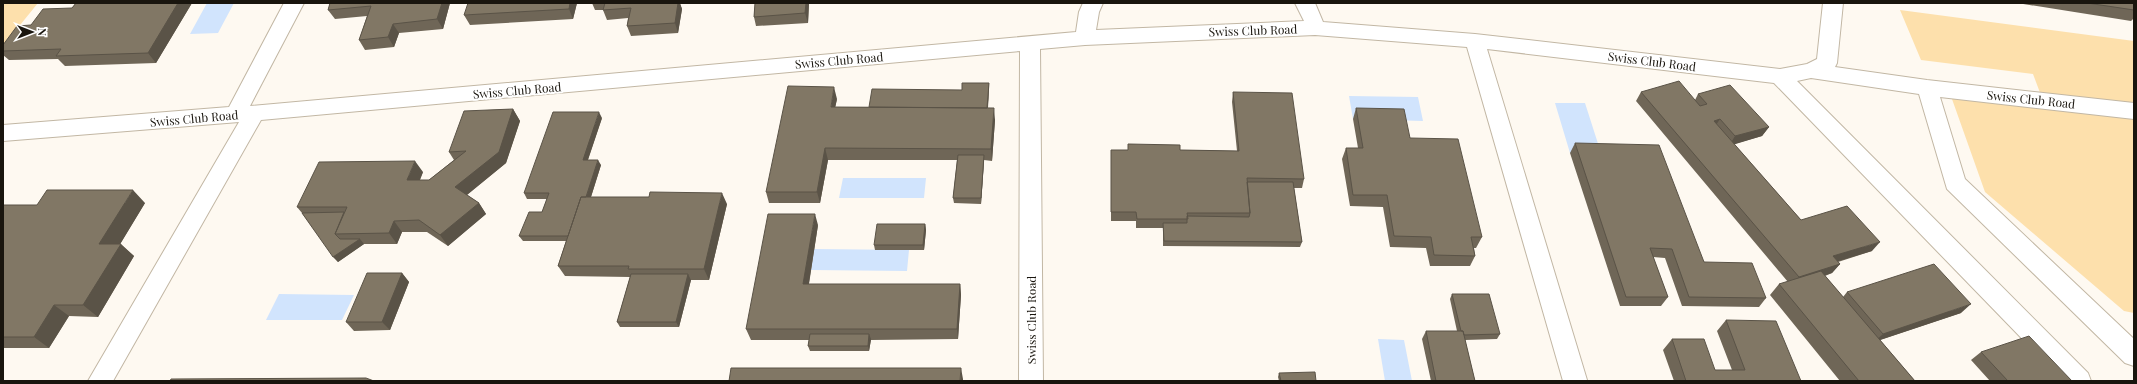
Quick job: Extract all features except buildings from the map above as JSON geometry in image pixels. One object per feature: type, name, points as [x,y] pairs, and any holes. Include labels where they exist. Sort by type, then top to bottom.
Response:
[{"type":"street","points":[[100,381],[245,114],[294,3]]},
{"type":"street","points":[[1085,38],[1089,12],[1093,3]]},
{"type":"street","points":[[1305,3],[1313,19],[1315,28]]},
{"type":"street","points":[[1819,67],[1833,3]]},
{"type":"street","name":"Swiss Club Road","points":[[3,133],[245,114],[1085,38],[1263,29],[1315,28],[1475,40],[1780,76],[1819,67],[1927,88],[2134,110]]},
{"type":"street","points":[[1475,40],[1575,380]]},
{"type":"street","name":"Swiss Club Road","points":[[1030,43],[1031,381]]},
{"type":"street","points":[[1780,76],[2079,381]]},
{"type":"street","points":[[1927,88],[1955,183],[2134,355]]},
{"type":"street","points":[[1571,381],[1578,381]]},
{"type":"shaded area","points":[[3,3],[38,3],[3,46]]},
{"type":"shaded area","points":[[1900,10],[2134,41],[2134,313],[2124,311],[1985,192],[1947,85],[2042,98],[2033,74],[1921,60]]},
{"type":"water","points":[[207,3],[234,3],[218,33],[190,34]]},
{"type":"water","points":[[1349,96],[1418,97],[1423,121],[1353,119]]},
{"type":"water","points":[[1555,103],[1585,103],[1601,153],[1570,153]]},
{"type":"water","points":[[843,178],[926,178],[924,198],[839,198]]},
{"type":"water","points":[[814,249],[909,250],[907,271],[811,270]]},
{"type":"water","points":[[279,294],[354,295],[342,320],[266,320]]},
{"type":"water","points":[[1378,339],[1404,340],[1412,381],[1385,381]]}]
